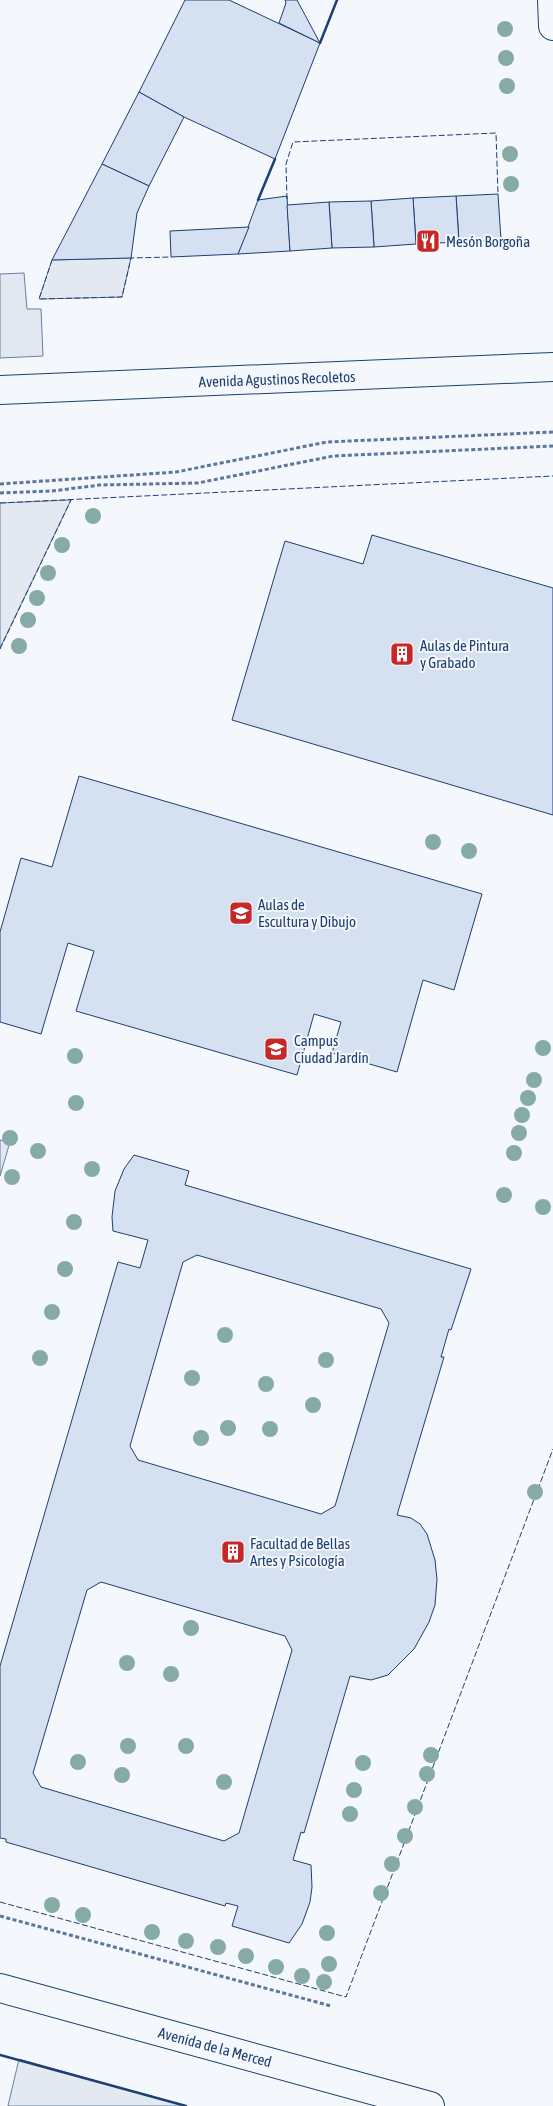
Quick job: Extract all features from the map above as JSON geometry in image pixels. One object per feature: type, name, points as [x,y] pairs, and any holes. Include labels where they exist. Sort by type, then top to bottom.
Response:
[{"type":"main road","points":[[552,0],[553,26]]},
{"type":"main road","name":"Avenida Agustinos Recoletos","points":[[0,390],[553,367]]},
{"type":"main road","name":"Avenida de la Merced","points":[[0,1988],[430,2106]]},
{"type":"path","points":[[0,484],[176,472],[327,442],[553,432]]},
{"type":"path","points":[[0,493],[52,491],[100,486],[198,483],[333,456],[553,446]]},
{"type":"path","points":[[0,1916],[331,2006]]},
{"type":"shaded area","points":[[131,258],[122,297],[39,299],[52,260]]},
{"type":"shaded area","points":[[24,273],[27,309],[41,309],[43,356],[0,358],[0,274]]},
{"type":"shaded area","points":[[71,500],[0,648],[0,503]]},
{"type":"shaded area","points":[[0,1140],[10,1142],[0,1176]]},
{"type":"shaded area","points":[[19,2059],[186,2106],[8,2106]]},
{"type":"building","points":[[185,0],[229,0],[320,43],[275,159],[184,117],[139,92]]},
{"type":"building","points":[[285,0],[297,0],[320,43],[279,23],[286,3]]},
{"type":"building","points":[[139,92],[184,117],[149,186],[102,164]]},
{"type":"building","points":[[102,164],[149,186],[137,213],[131,258],[52,260]]},
{"type":"building","points":[[498,194],[501,240],[459,242],[456,196]]},
{"type":"building","points":[[287,196],[290,251],[238,254],[258,200]]},
{"type":"building","points":[[456,196],[459,242],[416,244],[413,198]]},
{"type":"building","points":[[413,198],[416,244],[374,247],[371,201]]},
{"type":"building","points":[[371,201],[374,247],[332,248],[329,202]]},
{"type":"building","points":[[329,202],[332,248],[290,251],[287,205]]},
{"type":"building","points":[[249,227],[238,254],[171,257],[170,231]]},
{"type":"building","name":"Aulas de Pintura y Grabado","points":[[372,535],[553,588],[553,815],[232,720],[285,541],[363,564]]},
{"type":"building","name":"Aulas de Escultura y Dibujo","points":[[79,776],[482,894],[454,990],[423,980],[397,1072],[332,1053],[341,1022],[314,1014],[297,1075],[76,1011],[94,951],[68,943],[41,1034],[0,1022],[0,932],[21,858],[52,867]]},
{"type":"building","name":"Facultad de Bellas Artes y Psicología","points":[[134,1155],[189,1171],[185,1185],[471,1269],[451,1330],[449,1329],[441,1357],[444,1357],[397,1515],[411,1518],[420,1524],[427,1534],[435,1560],[437,1579],[435,1605],[429,1622],[414,1649],[388,1675],[371,1680],[350,1676],[304,1833],[301,1832],[293,1860],[311,1865],[312,1887],[310,1902],[302,1924],[289,1943],[232,1926],[238,1906],[226,1903],[225,1906],[6,1842],[6,1839],[0,1838],[0,1666],[118,1262],[140,1268],[148,1240],[113,1231],[112,1217],[115,1191],[124,1169]],"holes":[[[197,1255],[381,1309],[389,1323],[335,1506],[321,1514],[138,1460],[130,1446],[183,1262]],[[101,1582],[285,1636],[292,1650],[239,1833],[224,1841],[41,1787],[33,1773],[87,1590]]]},
{"type":"fence","points":[[287,199],[286,164],[293,142],[496,133],[498,194]]},
{"type":"fence","points":[[52,260],[39,299],[122,297],[131,258],[171,257]]},
{"type":"fence","points":[[0,503],[553,476]]},
{"type":"fence","points":[[0,649],[71,500]]},
{"type":"fence","points":[[0,1902],[346,1997],[553,1449]]},
{"type":"wall","points":[[320,43],[337,0]]},
{"type":"wall","points":[[258,200],[275,159]]},
{"type":"wall","points":[[0,2055],[186,2106]]},
{"type":"place","name":"Mesón Borgoña","points":[[428,241]]},
{"type":"place","name":"Aulas de Pintura y Grabado","points":[[402,654]]},
{"type":"place","name":"Aulas de Escultura y Dibujo","points":[[241,913]]},
{"type":"place","name":"Campus Ciudad Jardín","points":[[276,1049]]},
{"type":"place","name":"Facultad de Bellas Artes y Psicología","points":[[233,1552]]}]
